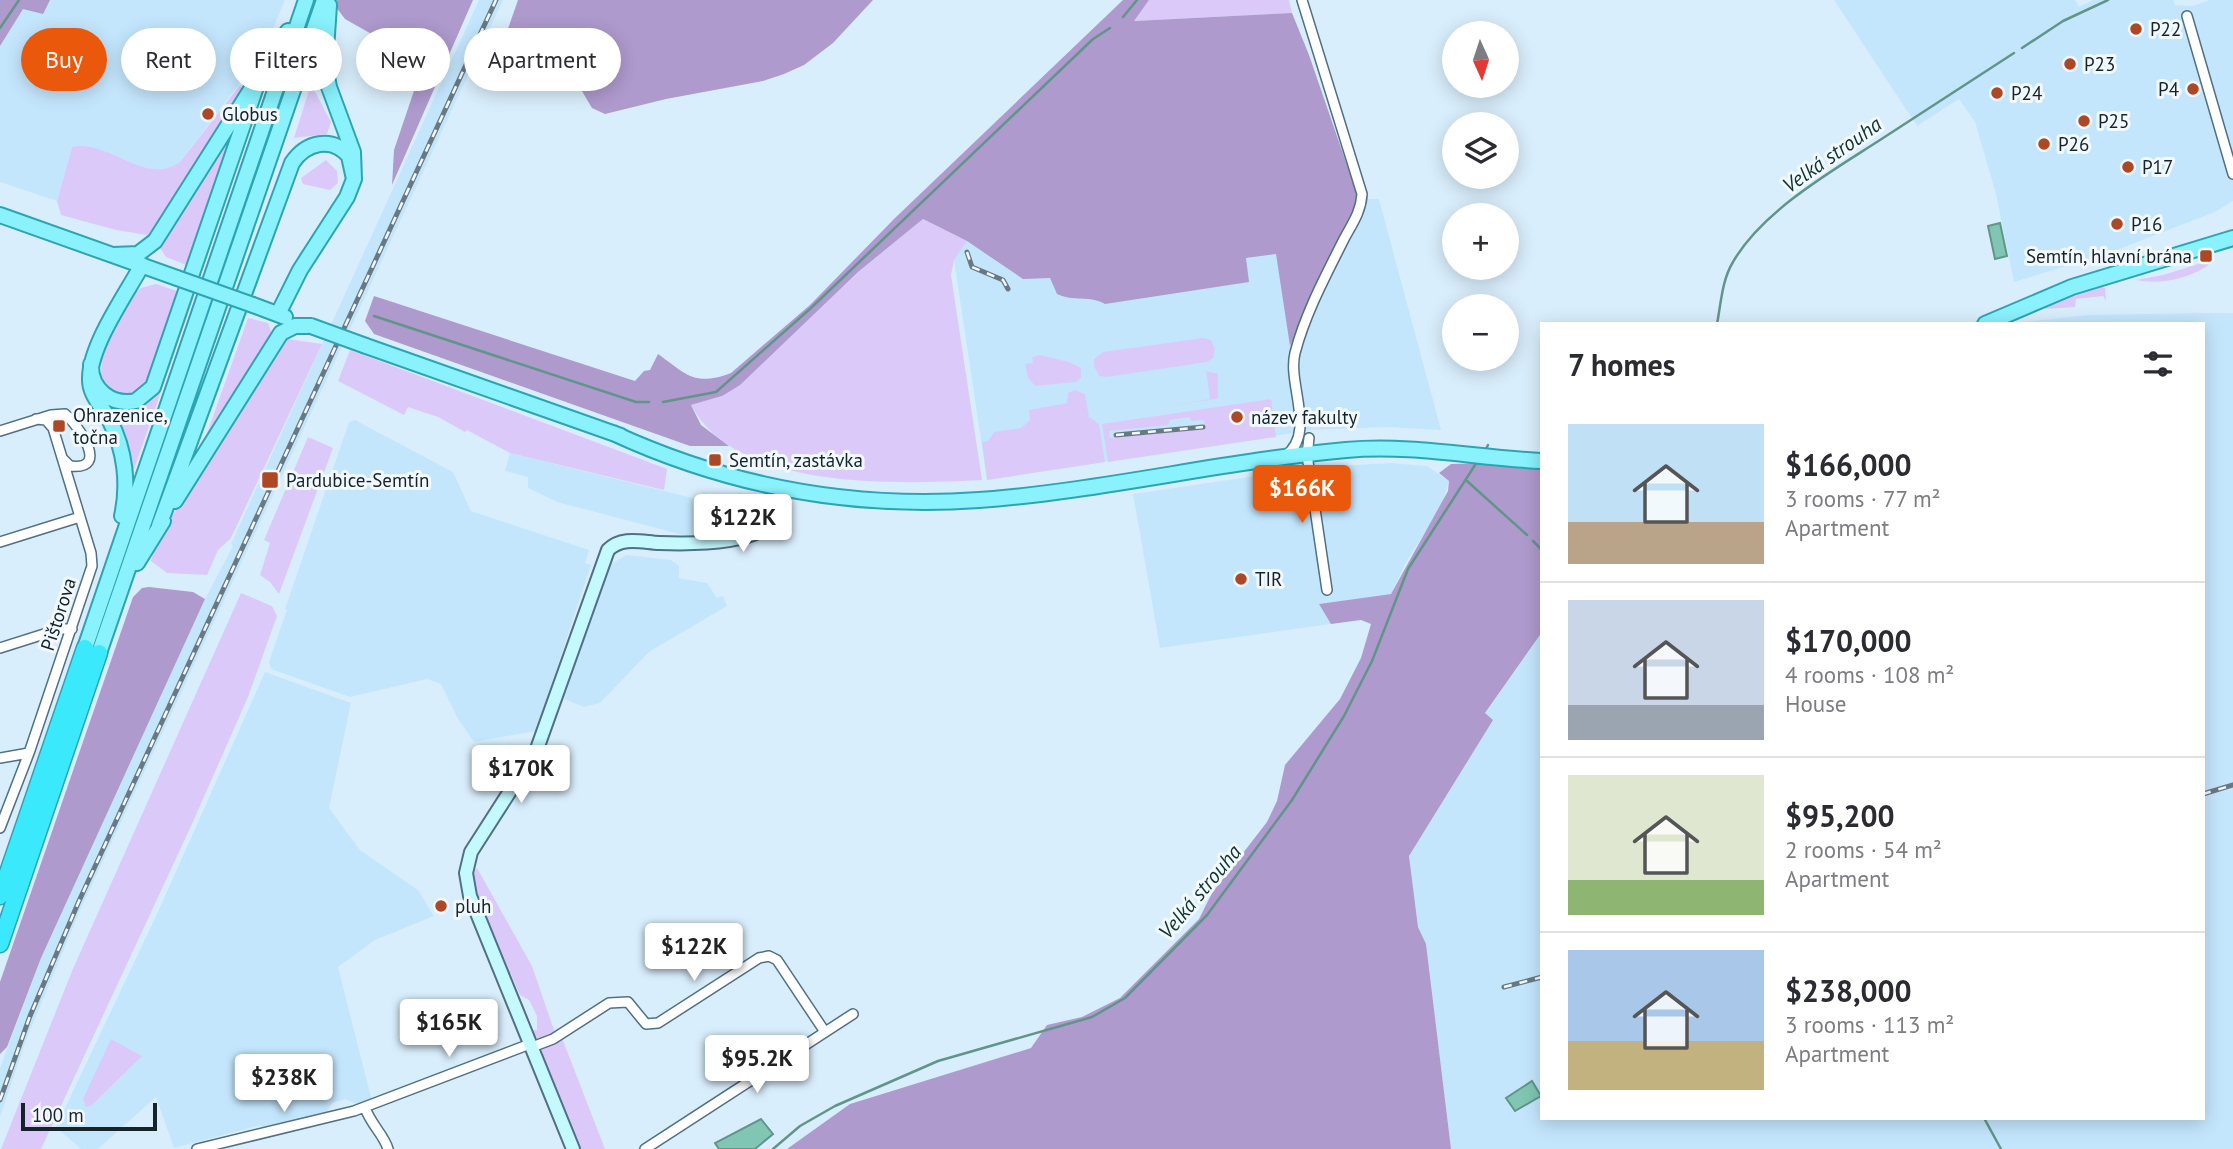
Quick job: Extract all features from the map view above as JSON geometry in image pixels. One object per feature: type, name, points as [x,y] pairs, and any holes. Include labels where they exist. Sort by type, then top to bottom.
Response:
[{"type":"highway","points":[[0,896],[92,650]]},
{"type":"highway","points":[[0,944],[92,650]]},
{"type":"main road","points":[[289,28],[305,0]]},
{"type":"main road","points":[[107,583],[305,0]]},
{"type":"main road","points":[[122,589],[324,0]]},
{"type":"main road","points":[[278,314],[300,270],[347,197],[354,179],[353,152],[329,87],[325,65],[330,0]]},
{"type":"main road","points":[[113,255],[134,256],[153,244],[252,91]]},
{"type":"main road","points":[[91,364],[95,384],[113,400],[136,401],[153,387],[255,91]]},
{"type":"main road","points":[[159,526],[292,163],[311,146],[334,145],[351,160],[354,179]]},
{"type":"main road","points":[[0,215],[613,433],[679,463],[784,489],[850,499],[965,500],[1330,452],[1395,448],[1540,461]]},
{"type":"main road","points":[[1989,322],[2095,279],[2233,238]]},
{"type":"main road","points":[[113,255],[126,270],[129,289]]},
{"type":"main road","points":[[92,650],[126,499],[126,477],[118,440],[91,387],[91,364],[142,265]]},
{"type":"main road","points":[[92,650],[122,589],[159,526],[281,334],[295,326],[311,326]]},
{"type":"street","points":[[1281,458],[1291,452],[1297,439],[1299,410],[1293,363],[1296,350],[1315,302],[1356,218],[1362,194],[1302,0]]},
{"type":"street","points":[[2187,16],[2233,174]]},
{"type":"street","points":[[1299,410],[1309,438],[1316,446],[1330,452]]},
{"type":"street","points":[[0,430],[65,414],[88,442],[89,456],[81,465],[71,467],[62,458]]},
{"type":"street","name":"Pištorova","points":[[0,828],[29,753],[92,566],[80,517],[50,423],[36,419]]},
{"type":"street","points":[[1309,438],[1307,455],[1327,590]]},
{"type":"street","points":[[1297,439],[1307,455]]},
{"type":"street","points":[[573,1149],[470,896],[467,867],[471,852],[537,749],[604,557],[613,545],[629,540],[680,543],[753,534],[774,519],[784,489]]},
{"type":"street","points":[[0,542],[80,517]]},
{"type":"street","points":[[0,648],[60,629],[72,629]]},
{"type":"street","points":[[0,758],[29,753]]},
{"type":"street","points":[[197,1149],[215,1147],[365,1108],[558,1037],[615,1001],[628,1002],[646,1024],[658,1024],[759,958],[769,956],[777,960],[825,1032]]},
{"type":"street","points":[[645,1149],[853,1014]]},
{"type":"street","points":[[365,1108],[372,1126],[384,1138],[388,1149]]},
{"type":"shaded area","points":[[0,0],[285,0],[273,28],[230,28],[230,91],[234,91],[180,162],[171,168],[154,170],[72,147],[57,201],[0,182]]},
{"type":"shaded area","points":[[0,0],[50,0],[43,14],[23,9],[0,46]]},
{"type":"shaded area","points":[[337,0],[473,0],[450,53],[450,28],[361,28],[345,19],[336,7]]},
{"type":"shaded area","points":[[479,0],[503,0],[490,28],[466,28]]},
{"type":"shaded area","points":[[518,0],[873,0],[833,43],[804,65],[784,74],[763,81],[666,99],[605,114],[592,108],[582,91],[621,91],[621,28],[508,28]]},
{"type":"shaded area","points":[[1123,0],[1149,0],[1134,21],[1292,13],[1359,200],[1290,346],[1276,254],[1246,258],[1249,282],[1105,304],[1057,294],[1050,278],[1023,279],[967,241],[923,219],[858,272],[740,385],[722,396],[691,405],[701,425],[729,446],[690,446],[374,334],[365,321],[374,296],[635,381],[644,371],[650,370],[658,354],[691,376],[708,379],[731,373],[810,305],[894,219]]},
{"type":"shaded area","points":[[1149,0],[1289,0],[1292,13],[1133,21]]},
{"type":"shaded area","points":[[1834,0],[2075,0],[2079,7],[2093,0],[2173,0],[2175,5],[2193,6],[2210,0],[2233,0],[2233,201],[2215,212],[2109,253],[2014,282],[1996,194],[1975,122],[1959,99],[1917,126]]},
{"type":"shaded area","points":[[464,33],[464,84],[82,906],[26,1040],[0,1117],[0,1068],[41,958],[205,599],[233,546],[231,544],[438,91],[450,91],[450,64]]},
{"type":"shaded area","points":[[235,91],[243,91],[153,236],[116,230],[61,215],[57,201],[72,147],[100,149],[154,169],[167,168],[180,162]]},
{"type":"shaded area","points":[[309,91],[315,91],[331,122],[327,134],[294,138]]},
{"type":"shaded area","points":[[414,91],[433,91],[392,185],[394,150]]},
{"type":"shaded area","points":[[241,116],[189,266],[166,257],[160,248]]},
{"type":"shaded area","points":[[982,155],[1358,199],[1379,199],[1441,430],[1387,427],[1312,430],[987,480],[954,260]]},
{"type":"shaded area","points":[[326,160],[337,171],[338,183],[330,190],[303,184],[301,178]]},
{"type":"shaded area","points":[[923,219],[967,241],[954,260],[951,275],[982,480],[907,482],[822,477],[781,468],[744,454],[713,433],[691,405],[722,396],[858,272]]},
{"type":"shaded area","points":[[2000,223],[2007,256],[1995,259],[1988,226]]},
{"type":"shaded area","points":[[2208,261],[2211,263],[2203,269],[2185,277],[2155,282],[2136,280],[2163,275]]},
{"type":"shaded area","points":[[156,284],[180,292],[150,383],[134,396],[122,397],[106,388],[101,379],[102,352],[133,295],[141,288]]},
{"type":"shaded area","points":[[2097,285],[2105,288],[2106,301],[2103,296],[2076,299],[2075,307],[2045,309],[2045,304]]},
{"type":"shaded area","points":[[190,296],[194,297],[134,469],[130,468],[107,405],[138,405]]},
{"type":"shaded area","points":[[2233,313],[2233,1149],[1451,1149],[1426,944],[1418,927],[1409,856],[1492,720],[1485,714],[1540,635],[1540,1120],[2205,1120],[2205,322],[2024,322],[2088,315]]},
{"type":"shaded area","points":[[248,318],[268,323],[272,334],[205,439]]},
{"type":"shaded area","points":[[1203,338],[1211,340],[1215,349],[1213,358],[1207,362],[1107,377],[1099,376],[1094,366],[1094,359],[1103,352]]},
{"type":"shaded area","points":[[287,339],[322,344],[231,538],[218,550],[207,575],[167,573],[151,561],[155,543],[280,345]]},
{"type":"shaded area","points":[[350,350],[667,469],[664,490],[510,453],[467,430],[465,432],[438,417],[408,407],[404,415],[338,381]]},
{"type":"shaded area","points":[[1040,355],[1081,368],[1081,378],[1076,382],[1035,386],[1028,378],[1025,364],[1033,363],[1032,357]]},
{"type":"shaded area","points":[[1206,371],[1218,374],[1218,398],[1168,406],[1210,399]]},
{"type":"shaded area","points":[[1075,390],[1085,394],[1089,417],[1099,424],[1105,462],[987,480],[982,442],[988,441],[994,432],[1021,428],[1030,420],[1029,410],[1067,403],[1068,393]]},
{"type":"shaded area","points":[[1271,399],[1276,437],[1108,462],[1102,424]],"holes":[[[1190,417],[1191,421],[1204,420],[1205,429],[1110,438],[1109,431],[1168,425],[1170,420]]]},
{"type":"shaded area","points":[[355,420],[453,472],[471,511],[589,550],[585,563],[591,565],[536,731],[474,742],[458,719],[441,684],[427,679],[350,697],[271,669],[269,662],[287,610],[285,609],[349,422]]},
{"type":"shaded area","points":[[308,437],[333,448],[279,594],[270,582],[260,575],[270,543],[264,540]]},
{"type":"shaded area","points":[[510,453],[721,505],[728,510],[728,526],[720,533],[687,536],[557,502],[528,488],[528,477],[505,471]]},
{"type":"shaded area","points":[[1391,463],[1427,466],[1449,481],[1442,505],[1405,564],[1391,594],[1320,604],[1331,624],[1160,648],[1133,494],[1315,467]]},
{"type":"shaded area","points":[[1489,463],[1540,468],[1540,635],[1485,713],[1493,720],[1409,856],[1418,927],[1426,944],[1451,1149],[787,1149],[850,1104],[1031,1048],[1047,1025],[1082,1017],[1120,998],[1199,919],[1212,893],[1267,822],[1277,801],[1285,765],[1340,699],[1361,658],[1371,624],[1361,620],[1331,624],[1319,604],[1391,594],[1448,491],[1449,481],[1439,473],[1451,464]]},
{"type":"shaded area","points":[[626,555],[671,560],[679,566],[679,578],[707,583],[717,598],[723,596],[727,606],[649,652],[600,703],[584,707],[564,699],[608,566]]},
{"type":"shaded area","points":[[142,588],[193,592],[205,599],[41,958],[7,1047],[0,1054],[0,982],[133,597]]},
{"type":"shaded area","points":[[241,593],[272,606],[277,616],[248,697],[41,1149],[1,1149],[72,971]]},
{"type":"shaded area","points":[[265,672],[351,703],[329,808],[360,850],[418,890],[434,916],[375,940],[338,967],[372,1101],[359,1105],[345,1099],[332,1103],[327,1112],[263,1130],[261,1125],[174,1148],[156,1097],[98,1149],[81,1149],[56,1127],[157,914]]},
{"type":"shaded area","points":[[477,868],[532,966],[555,1033],[539,1039],[534,1035],[533,1030],[537,1030],[537,1016],[529,1000],[520,995],[507,971],[477,899],[473,872]]},
{"type":"shaded area","points":[[562,1038],[605,1149],[579,1149],[541,1054],[542,1048]]},
{"type":"shaded area","points":[[111,1039],[142,1056],[91,1106],[86,1107],[83,1099]]},
{"type":"shaded area","points":[[1532,1081],[1540,1094],[1515,1111],[1506,1098]]},
{"type":"shaded area","points":[[761,1119],[773,1134],[755,1149],[719,1149],[715,1143]]},
{"type":"waterway","points":[[0,28],[19,0]]},
{"type":"waterway","points":[[1123,17],[1137,0]]},
{"type":"waterway","name":"Velká strouha","points":[[2022,48],[2063,21],[2108,0]]},
{"type":"waterway","points":[[663,402],[716,392],[811,308],[1093,39],[1110,28]]},
{"type":"waterway","name":"Velká strouha","points":[[1717,322],[1729,269],[1761,226],[1820,179],[2014,53]]},
{"type":"waterway","points":[[374,316],[636,402],[649,402]]},
{"type":"waterway","name":"Velká strouha","points":[[1486,449],[1488,445]]},
{"type":"waterway","name":"Velká strouha","points":[[773,1149],[800,1126],[835,1106],[938,1061],[1092,1017],[1125,998],[1207,915],[1292,800],[1344,716],[1372,661],[1408,569],[1477,462]]},
{"type":"waterway","points":[[1467,481],[1527,535]]},
{"type":"waterway","points":[[1533,541],[1540,548]]},
{"type":"waterway","points":[[1985,1120],[2001,1149]]},
{"type":"railway","points":[[0,1100],[30,1016],[79,901],[496,0]]},
{"type":"railway","points":[[967,252],[972,267],[1003,280],[1008,289]]},
{"type":"railway","points":[[1116,435],[1203,427]]},
{"type":"railway","points":[[2205,793],[2233,785]]},
{"type":"railway","points":[[1504,987],[1540,978]]},
{"type":"place","name":"P22","points":[[2136,29]]},
{"type":"place","name":"P23","points":[[2070,64]]},
{"type":"place","name":"P4","points":[[2193,89]]},
{"type":"place","name":"P24","points":[[1997,93]]},
{"type":"place","name":"Globus","points":[[208,114]]},
{"type":"place","name":"P25","points":[[2084,121]]},
{"type":"place","name":"P26","points":[[2044,144]]},
{"type":"place","name":"P17","points":[[2128,167]]},
{"type":"place","name":"P16","points":[[2117,224]]},
{"type":"place","name":"Semtín, hlavní brána","points":[[2206,256]]},
{"type":"place","name":"název fakulty","points":[[1237,417]]},
{"type":"place","name":"Ohrazenice, točna","points":[[59,426]]},
{"type":"place","name":"Semtín, zastávka","points":[[715,460]]},
{"type":"place","name":"Pardubice-Semtín","points":[[270,480]]},
{"type":"place","name":"TIR","points":[[1241,579]]},
{"type":"place","name":"pluh","points":[[441,906]]}]
